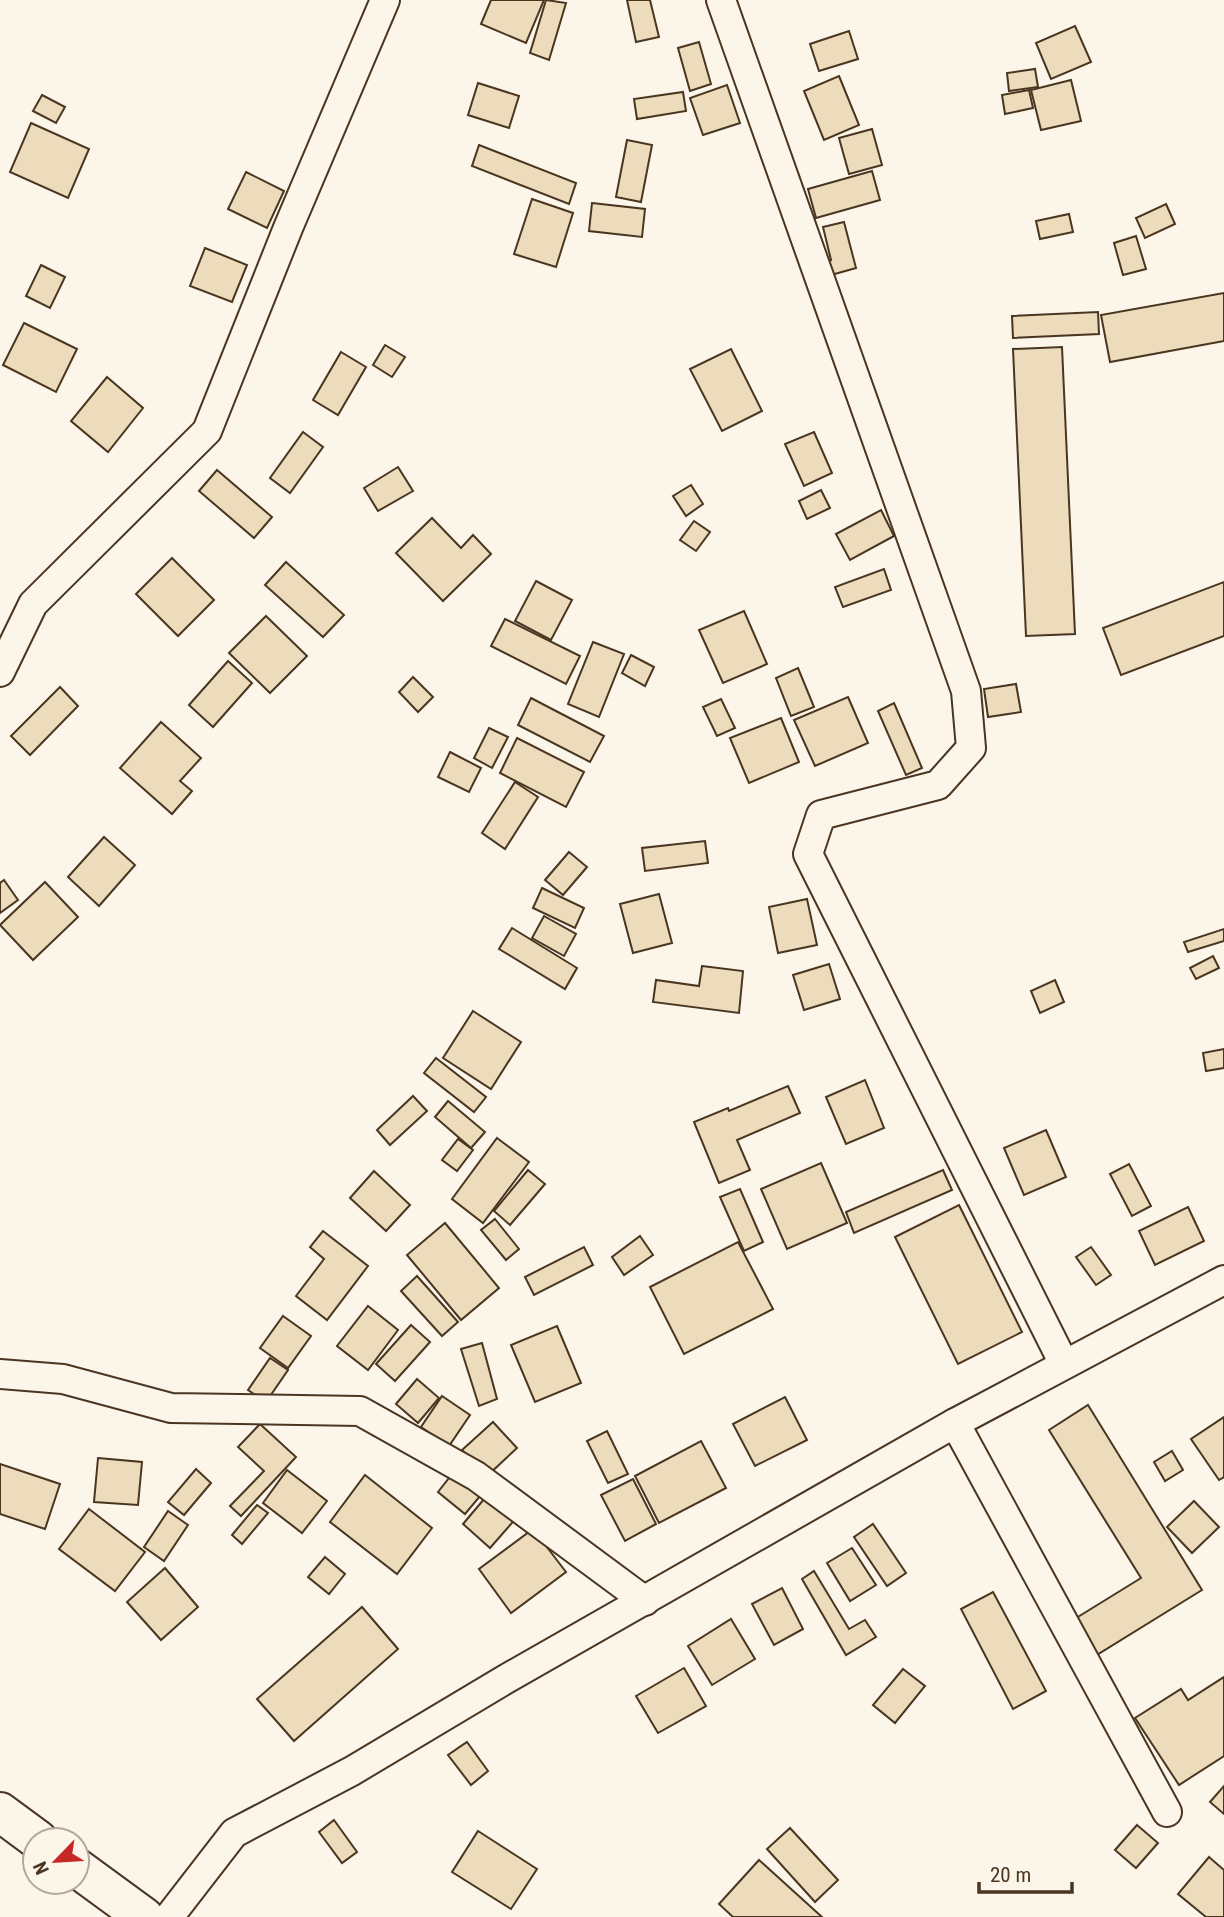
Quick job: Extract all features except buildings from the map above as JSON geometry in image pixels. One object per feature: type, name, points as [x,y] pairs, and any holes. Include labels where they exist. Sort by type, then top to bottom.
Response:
[{"type":"main road","points":[[0,1812],[21,1827]]},
{"type":"main road","points":[[91,1878],[144,1917]]},
{"type":"street","points":[[0,672],[33,604],[207,431],[385,0]]},
{"type":"street","points":[[721,0],[967,691],[971,747],[938,785],[821,815],[808,854],[1064,1364]]},
{"type":"street","points":[[169,1917],[234,1833],[352,1771],[955,1423],[1224,1280]]},
{"type":"street","points":[[0,1374],[63,1379],[171,1408],[360,1411],[476,1476],[645,1601]]},
{"type":"street","points":[[955,1423],[1167,1812]]}]
